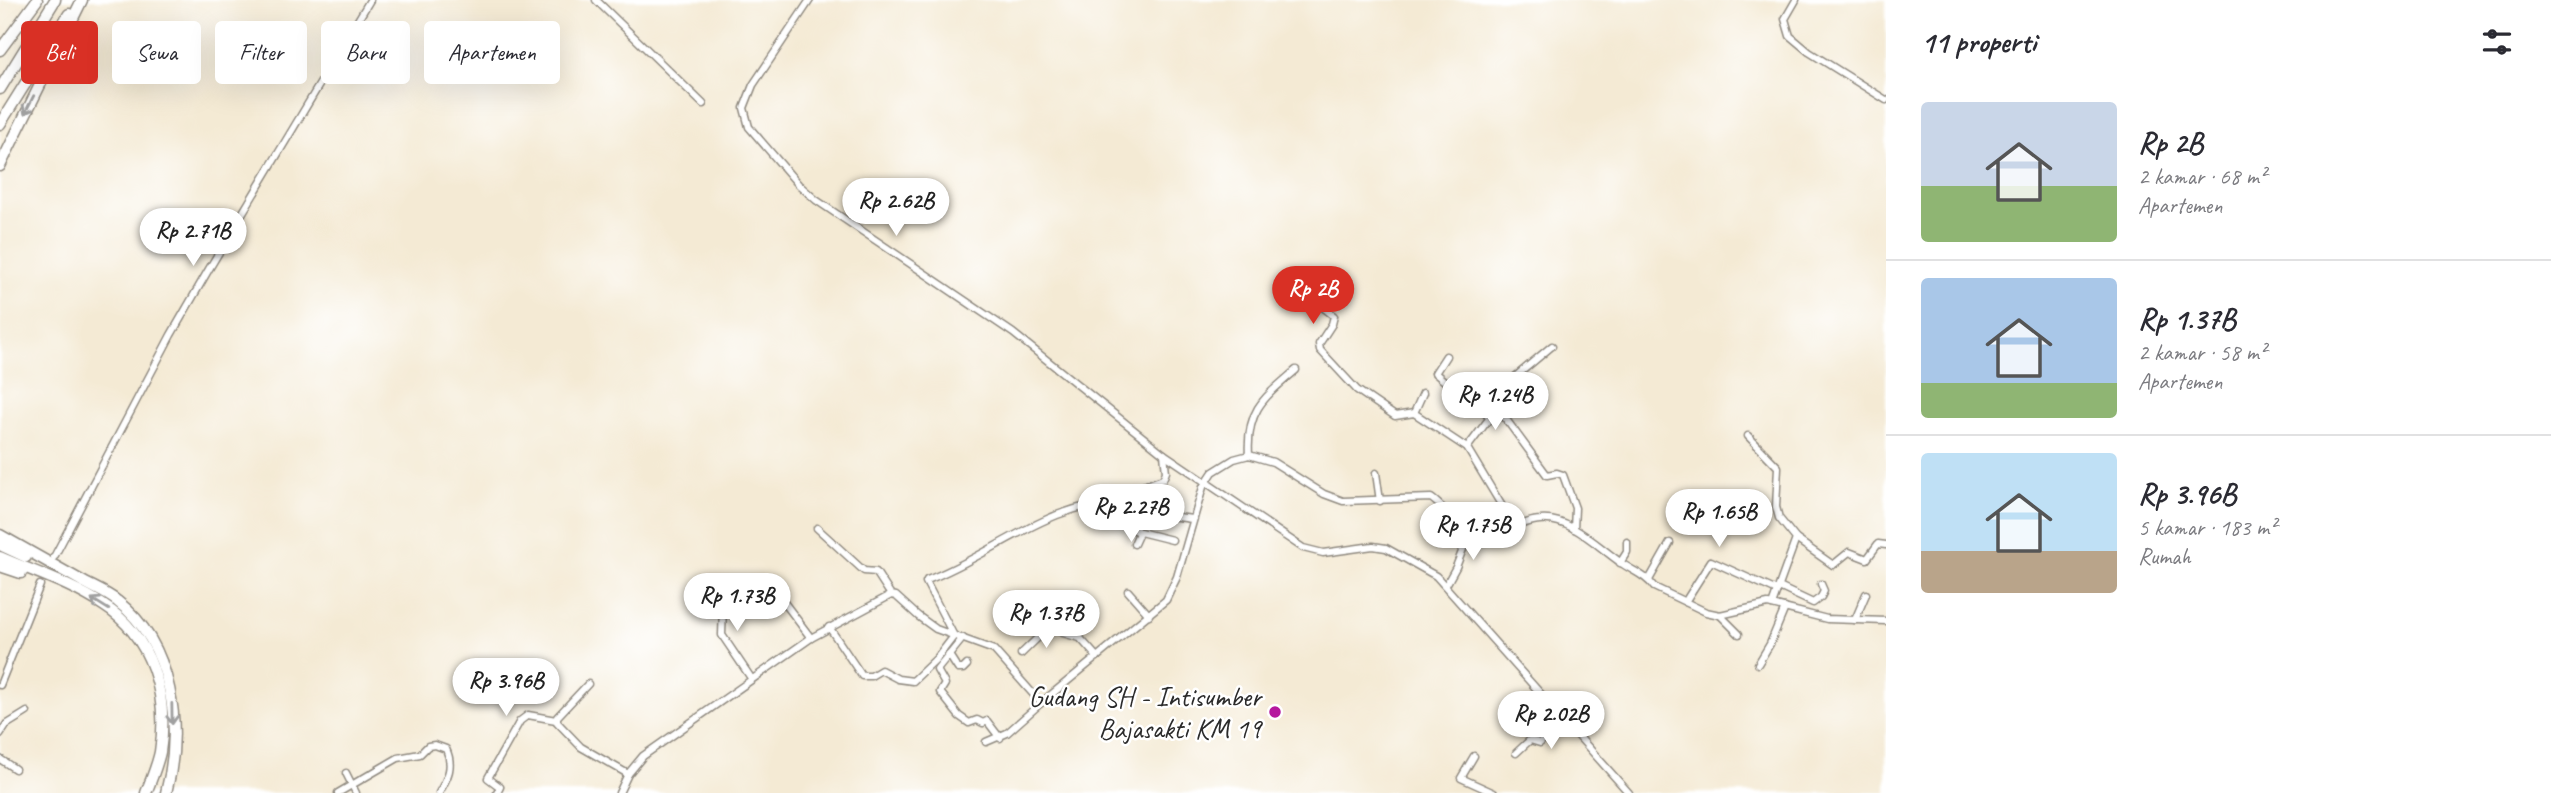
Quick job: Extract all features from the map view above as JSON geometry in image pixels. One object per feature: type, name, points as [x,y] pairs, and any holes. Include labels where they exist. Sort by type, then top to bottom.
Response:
[{"type":"highway","points":[[0,50],[37,0]]},
{"type":"highway","points":[[0,89],[55,0]]},
{"type":"highway","points":[[0,124],[80,0]]},
{"type":"highway","points":[[0,166],[80,0]]},
{"type":"highway","points":[[0,535],[82,587],[132,630],[144,648],[160,691],[162,719],[159,753],[146,793]]},
{"type":"highway","points":[[0,545],[82,587]]},
{"type":"highway","points":[[0,557],[117,601],[136,619],[152,643],[171,692],[173,719],[166,793]]},
{"type":"highway","points":[[0,566],[82,587]]},
{"type":"street","points":[[54,557],[202,280],[370,0]]},
{"type":"street","points":[[596,0],[703,104]]},
{"type":"street","points":[[810,0],[747,98],[744,108],[749,127],[799,184],[816,200],[1013,333],[1164,454],[1308,550],[1323,554],[1373,546],[1386,548],[1426,569],[1446,585],[1629,793]]},
{"type":"street","points":[[1796,0],[1785,19],[1790,36],[1809,52],[1886,100]]},
{"type":"street","points":[[1311,298],[1334,316],[1319,344],[1320,350],[1328,359],[1357,390],[1377,405],[1396,416],[1414,413],[1467,448],[1514,526]]},
{"type":"street","points":[[1467,448],[1510,391],[1515,377],[1552,346]]},
{"type":"street","points":[[1446,356],[1435,373],[1489,416]]},
{"type":"street","points":[[1249,455],[1248,432],[1261,401],[1270,390],[1296,370]]},
{"type":"street","points":[[1414,413],[1423,393]]},
{"type":"street","points":[[1497,407],[1547,475],[1563,475],[1575,508],[1574,529]]},
{"type":"street","points":[[1748,436],[1778,467],[1776,507],[1779,518],[1796,539],[1833,565],[1849,552],[1867,559],[1878,544],[1886,545]]},
{"type":"street","points":[[954,636],[927,580],[1076,507],[1127,502],[1138,488],[1163,479],[1166,471],[1164,454]]},
{"type":"street","points":[[986,742],[1000,738],[1164,604],[1173,587],[1197,501],[1205,482],[1224,464],[1249,455],[1280,465],[1338,500],[1431,498],[1453,519],[1472,526],[1514,526],[1541,520],[1574,529],[1620,563],[1649,580],[1654,587],[1720,615],[1739,634]]},
{"type":"street","points":[[1376,473],[1380,501]]},
{"type":"street","points":[[1127,502],[1135,511],[1192,519]]},
{"type":"street","points":[[1135,511],[1135,530],[1172,540]]},
{"type":"street","points":[[1446,585],[1472,526]]},
{"type":"street","points":[[817,528],[864,571],[876,572],[891,595],[898,597],[930,626],[994,650],[1041,703]]},
{"type":"street","points":[[1134,544],[1139,533]]},
{"type":"street","points":[[1772,605],[1796,539]]},
{"type":"street","points":[[1620,563],[1627,552],[1627,542]]},
{"type":"street","points":[[1649,580],[1670,543]]},
{"type":"street","points":[[1685,602],[1711,561],[1813,603],[1824,591],[1821,584]]},
{"type":"street","points":[[739,583],[723,607],[722,635],[751,678]]},
{"type":"street","points":[[0,685],[40,585]]},
{"type":"street","points":[[1128,591],[1149,615]]},
{"type":"street","points":[[778,593],[811,638]]},
{"type":"street","points":[[1855,620],[1866,594]]},
{"type":"street","points":[[619,793],[628,774],[643,756],[811,638],[891,595]]},
{"type":"street","points":[[1720,615],[1754,606],[1772,605],[1827,619],[1886,621]]},
{"type":"street","points":[[1758,664],[1770,644],[1785,608]]},
{"type":"street","points":[[1044,618],[1063,633],[1080,638],[1097,657]]},
{"type":"street","points":[[1021,654],[1051,625]]},
{"type":"street","points":[[829,627],[862,676],[871,676],[881,670],[905,681],[918,678],[954,636]]},
{"type":"street","points":[[963,638],[937,670],[945,684],[941,693],[969,723],[987,721],[1000,738]]},
{"type":"street","points":[[949,655],[958,669],[967,665]]},
{"type":"street","points":[[556,720],[588,684]]},
{"type":"street","points":[[0,734],[6,725],[27,712]]},
{"type":"street","points":[[497,793],[500,788],[488,778],[520,721],[528,715],[556,720],[581,747],[628,774]]},
{"type":"street","points":[[1516,753],[1530,740],[1539,743],[1562,719]]},
{"type":"street","points":[[338,793],[398,758],[421,754],[428,746],[435,745],[447,751],[451,763],[439,793]]},
{"type":"street","points":[[1474,757],[1461,778],[1494,793]]},
{"type":"street","points":[[0,759],[15,769]]},
{"type":"street","points":[[346,773],[356,793]]},
{"type":"place","name":"Gudang SH - Intisumber Bajasakti KM 19","points":[[1275,712]]}]
